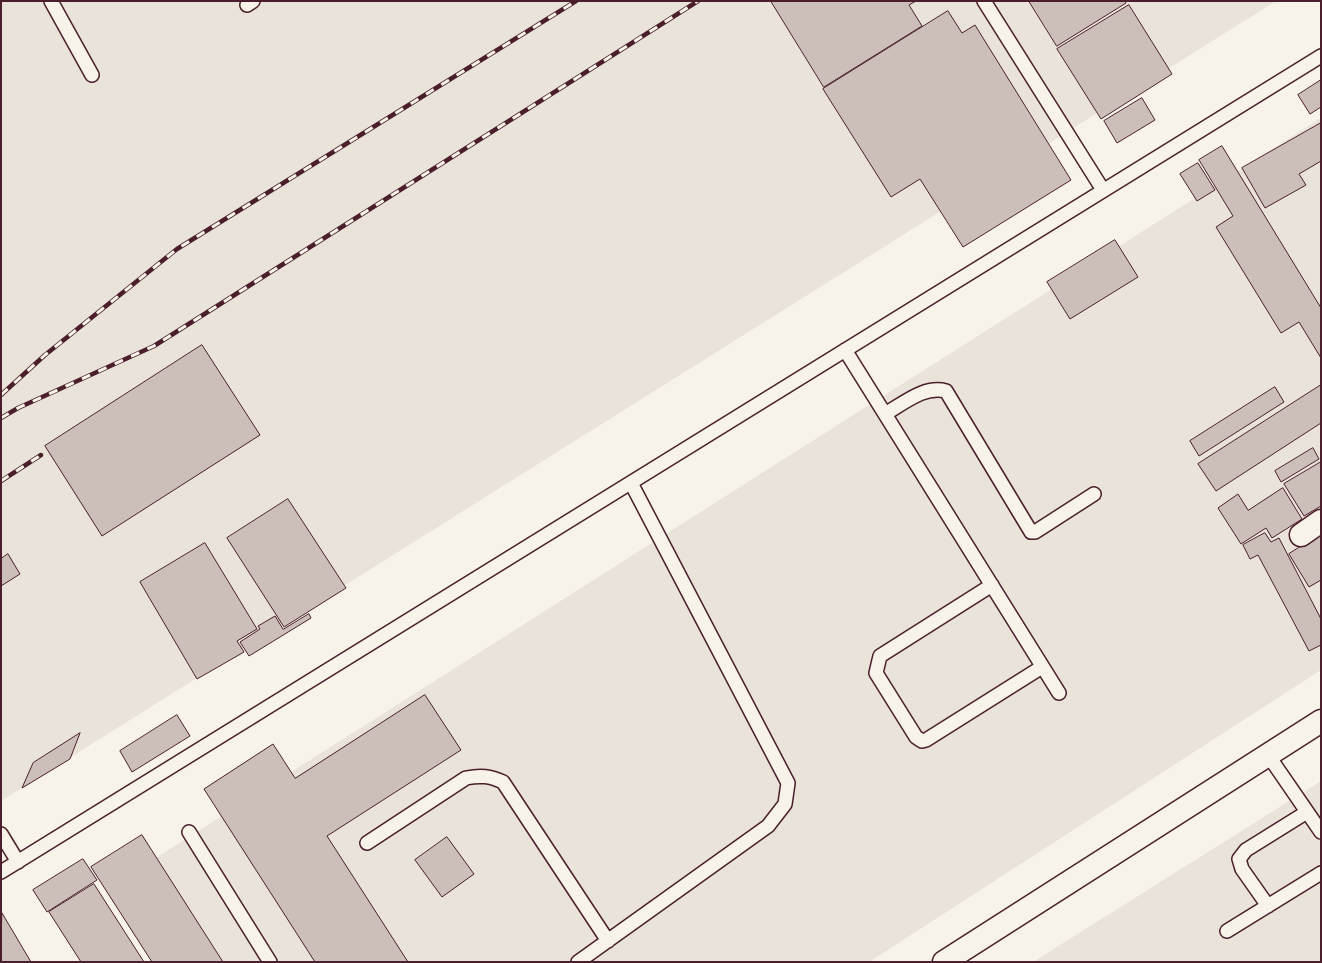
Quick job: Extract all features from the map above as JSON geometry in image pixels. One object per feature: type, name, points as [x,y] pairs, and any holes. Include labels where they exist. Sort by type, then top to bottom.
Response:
[{"type":"street","points":[[1301,535],[1321,521]]},
{"type":"street","points":[[944,962],[1321,721]]},
{"type":"lane","points":[[51,1],[92,75]]},
{"type":"lane","points":[[984,1],[1103,190]]},
{"type":"lane","points":[[1,872],[1321,56]]},
{"type":"lane","points":[[845,350],[1059,693]]},
{"type":"lane","points":[[885,414],[919,394],[937,389],[946,391],[1031,532],[1035,532],[1094,494]]},
{"type":"lane","points":[[580,961],[768,826],[785,804],[788,783],[631,483]]},
{"type":"lane","points":[[992,585],[880,656],[876,673],[916,737],[922,741],[926,740],[1042,667]]},
{"type":"lane","points":[[1268,755],[1321,832]]},
{"type":"lane","points":[[367,842],[466,778],[478,775],[490,776],[503,782],[608,941]]},
{"type":"lane","points":[[1268,906],[1242,869],[1239,859],[1246,850],[1307,812]]},
{"type":"lane","points":[[189,832],[270,962]]},
{"type":"lane","points":[[1,834],[18,862]]},
{"type":"lane","points":[[1227,931],[1321,873]]},
{"type":"shaded area","points":[[1,1],[1276,1],[1,801]]},
{"type":"shaded area","points":[[1321,118],[1321,670],[869,962],[171,962],[118,882]]},
{"type":"shaded area","points":[[1321,781],[1321,962],[1033,962]]},
{"type":"building","points":[[771,1],[916,1],[909,5],[922,26],[824,87]]},
{"type":"building","points":[[1029,1],[1125,1],[1126,3],[1057,46]]},
{"type":"building","points":[[1129,5],[1172,74],[1101,119],[1057,49]]},
{"type":"building","points":[[948,11],[962,33],[975,25],[1071,180],[963,247],[920,179],[891,197],[823,89]]},
{"type":"building","points":[[1321,80],[1321,107],[1310,114],[1298,95]]},
{"type":"building","points":[[1142,98],[1155,120],[1117,143],[1104,121]]},
{"type":"building","points":[[1321,123],[1321,161],[1299,174],[1306,185],[1265,208],[1242,168]]},
{"type":"building","points":[[1222,146],[1321,308],[1321,358],[1299,322],[1281,333],[1216,227],[1233,216],[1199,160]]},
{"type":"building","points":[[1198,163],[1215,190],[1197,201],[1180,174]]},
{"type":"building","points":[[1115,240],[1138,277],[1070,319],[1047,282]]},
{"type":"building","points":[[202,345],[260,435],[102,536],[45,446]]},
{"type":"building","points":[[1321,385],[1321,423],[1216,491],[1198,464]]},
{"type":"building","points":[[1275,387],[1284,402],[1199,456],[1190,441]]},
{"type":"building","points":[[1313,448],[1319,459],[1281,482],[1275,471]]},
{"type":"building","points":[[1321,462],[1321,506],[1304,516],[1284,484]]},
{"type":"building","points":[[1283,488],[1302,519],[1272,538],[1266,528],[1241,544],[1218,508],[1238,494],[1248,510]]},
{"type":"building","points":[[288,499],[346,588],[284,627],[227,538]]},
{"type":"building","points":[[1265,533],[1271,542],[1279,538],[1321,619],[1321,645],[1309,651],[1258,555],[1250,559],[1243,545]]},
{"type":"building","points":[[1321,534],[1321,580],[1309,587],[1289,554]]},
{"type":"building","points":[[205,543],[257,629],[237,641],[244,652],[197,679],[140,582]]},
{"type":"building","points":[[8,554],[20,574],[1,586],[1,559]]},
{"type":"building","points":[[309,614],[311,618],[249,656],[240,642],[260,629],[258,626],[275,616],[283,629]]},
{"type":"building","points":[[425,695],[461,750],[327,836],[408,962],[315,962],[204,789],[273,744],[295,778]]},
{"type":"building","points":[[177,715],[190,736],[132,772],[120,751]]},
{"type":"building","points":[[80,733],[70,759],[22,788],[33,763]]},
{"type":"building","points":[[142,835],[223,962],[152,962],[91,867]]},
{"type":"building","points":[[447,837],[474,874],[442,897],[415,860]]},
{"type":"building","points":[[83,859],[97,880],[47,912],[33,890]]},
{"type":"building","points":[[94,884],[144,962],[81,962],[49,912]]},
{"type":"building","points":[[2,913],[31,962],[1,962]]},
{"type":"railway","points":[[1,395],[45,355],[177,249],[576,1]]},
{"type":"railway","points":[[1,418],[18,408],[154,346],[698,1]]},
{"type":"railway","points":[[1,481],[41,455]]}]
